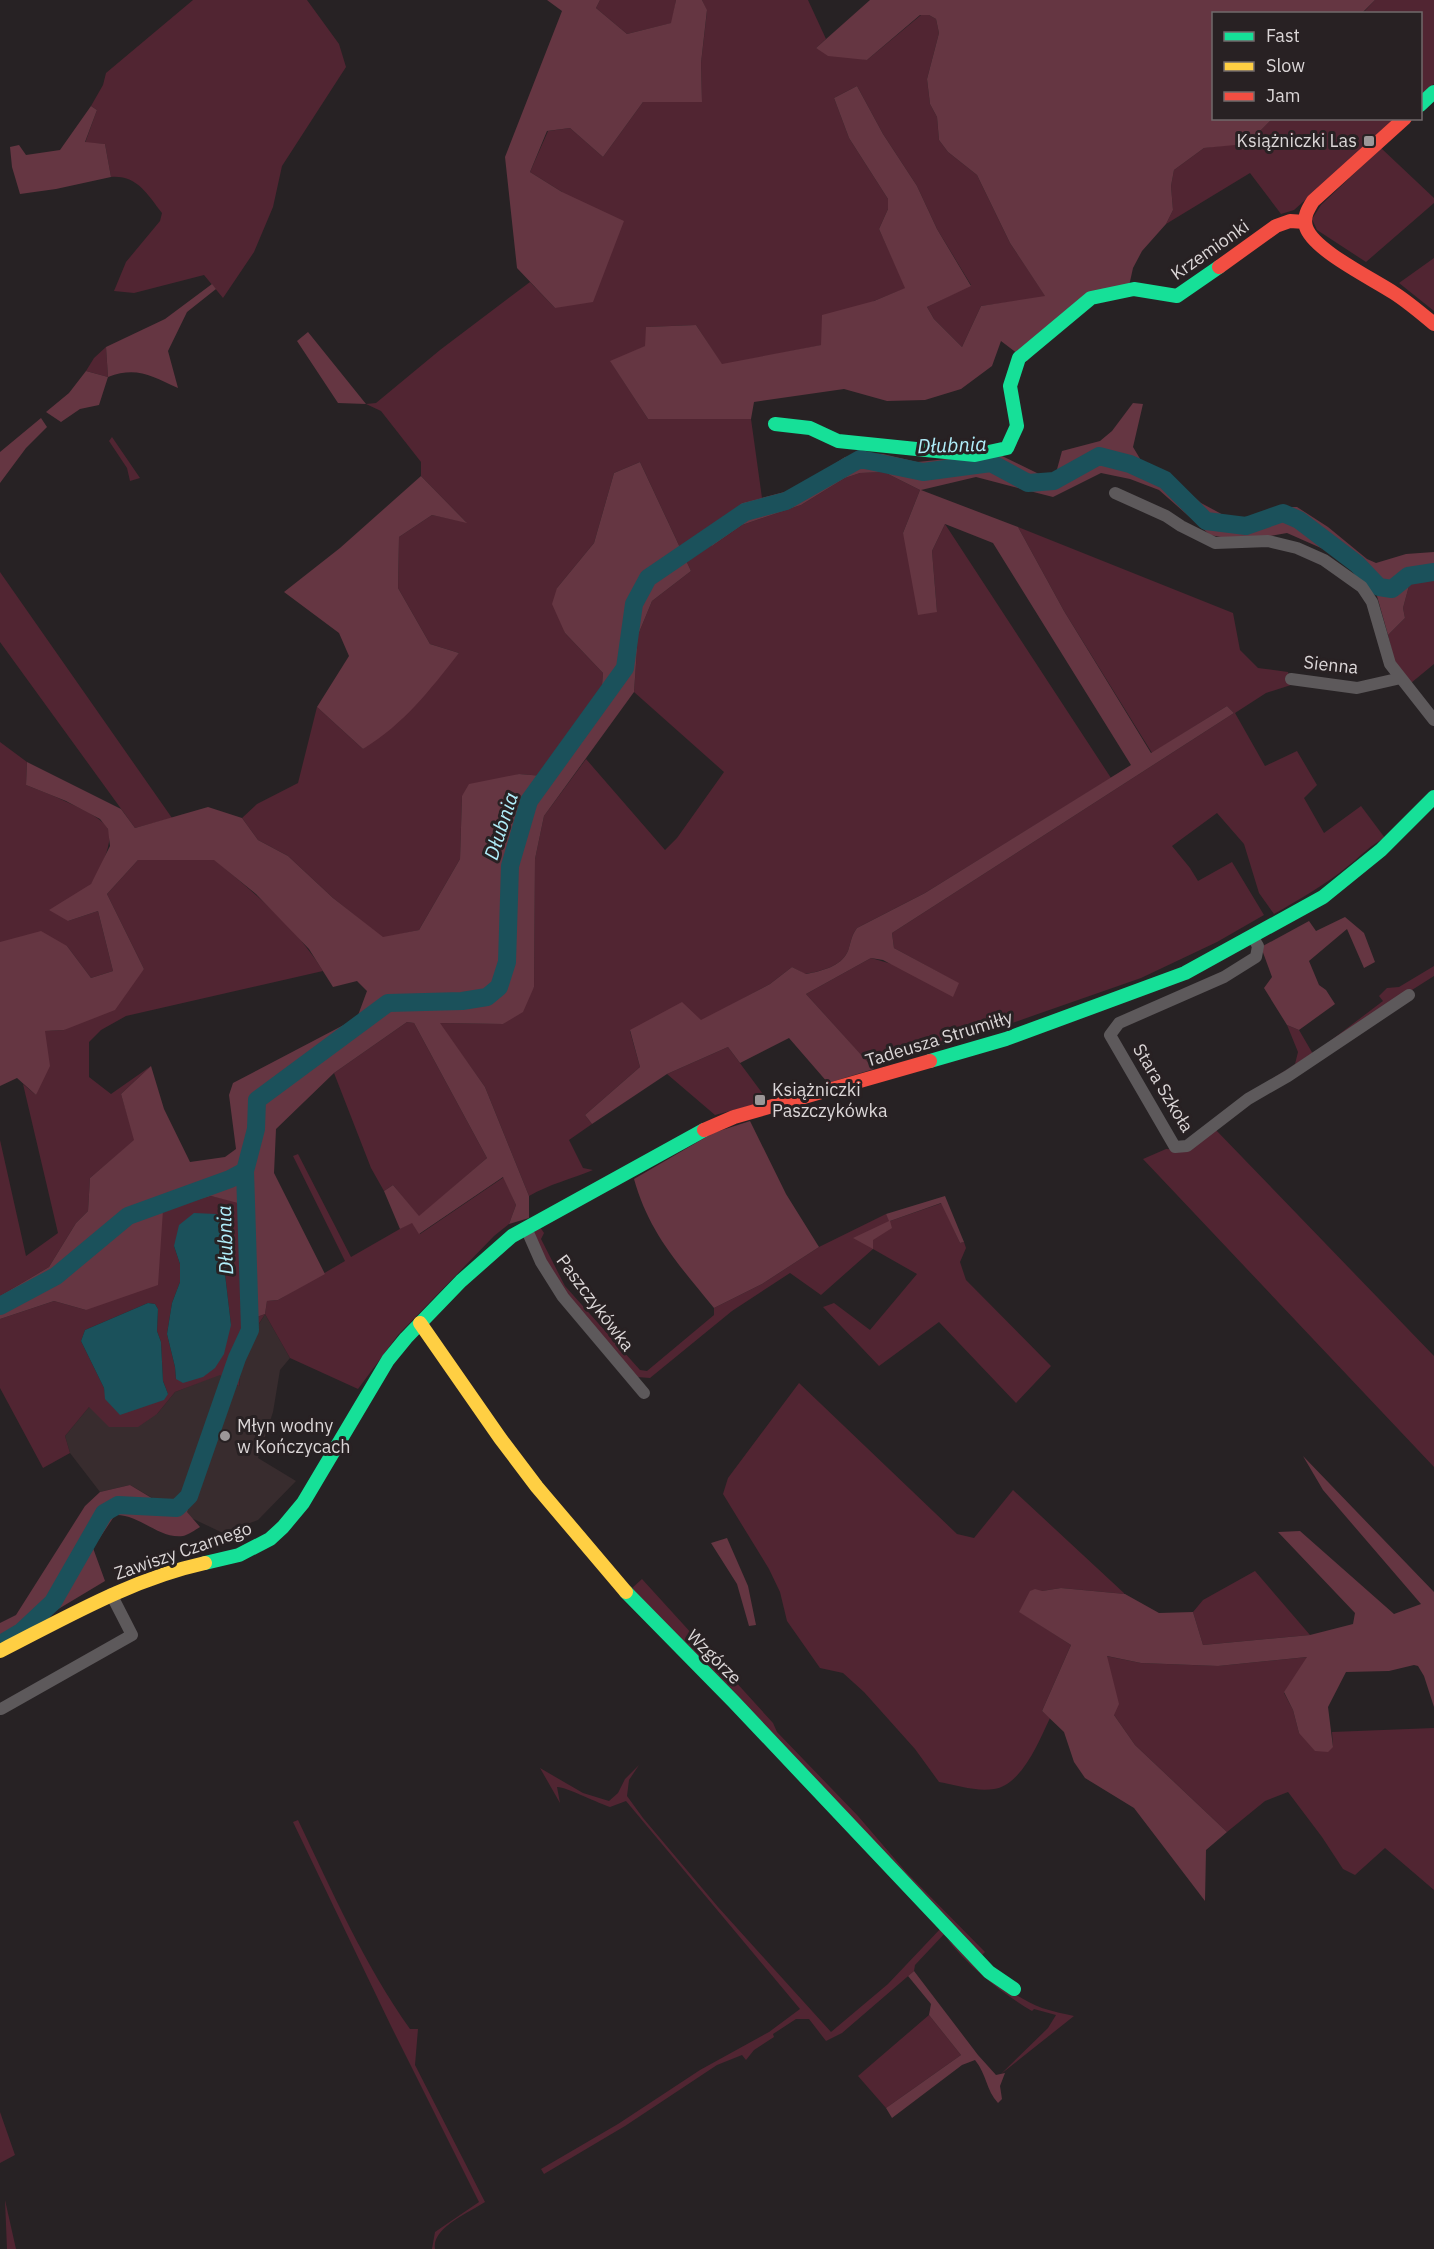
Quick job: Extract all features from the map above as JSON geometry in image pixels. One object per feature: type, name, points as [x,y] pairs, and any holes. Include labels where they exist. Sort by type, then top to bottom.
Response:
[{"type":"street","points":[[1422,103],[1434,93]]},
{"type":"street","points":[[1403,120],[1313,201],[1305,212],[1305,222],[1308,232],[1316,241],[1408,302],[1434,324]]},
{"type":"street","name":"Krzemionki","points":[[775,424],[810,428],[838,441],[975,455],[1007,448],[1017,426],[1010,387],[1019,358],[1091,298],[1134,289],[1177,296],[1276,225],[1290,221],[1305,222]]},
{"type":"street","points":[[1115,493],[1166,516],[1215,543],[1268,541],[1297,548],[1324,560],[1362,587],[1372,602],[1390,664],[1434,720]]},
{"type":"street","name":"Sienna","points":[[1291,678],[1357,688],[1401,678]]},
{"type":"street","name":"Tadeusza Strumiłły","points":[[420,1323],[461,1281],[512,1236],[711,1126],[734,1117],[1006,1039],[1176,976],[1323,897],[1404,829],[1434,797]]},
{"type":"street","name":"Stara Szkoła","points":[[1252,936],[1258,946],[1256,957],[1224,977],[1119,1023],[1110,1035],[1174,1147],[1187,1146],[1248,1099],[1288,1076],[1409,995]]},
{"type":"street","name":"Paszczykówka","points":[[526,1228],[541,1262],[564,1297],[644,1393]]},
{"type":"street","name":"Zawiszy Czarnego","points":[[0,1651],[111,1594],[173,1570],[239,1555],[257,1547],[283,1527],[303,1503],[388,1360],[420,1323]]},
{"type":"street","name":"Wzgórze","points":[[420,1323],[512,1455],[631,1598],[775,1744],[989,1972],[1014,1989]]},
{"type":"street","points":[[1,1708],[132,1635],[111,1594]]},
{"type":"shaded area","points":[[193,0],[307,0],[339,44],[346,67],[282,166],[273,207],[254,252],[223,298],[204,275],[134,293],[114,291],[126,262],[160,221],[162,213],[141,187],[128,179],[111,177],[105,144],[85,143],[97,110],[91,106],[103,85],[106,73]]},
{"type":"shaded area","points":[[547,0],[600,0],[596,8],[627,34],[671,23],[676,0],[702,0],[707,10],[701,63],[702,102],[643,102],[603,157],[570,128],[547,131],[530,172],[562,192],[624,221],[593,302],[555,308],[517,268],[505,157],[562,11]]},
{"type":"shaded area","points":[[600,0],[676,0],[672,23],[627,34],[596,8]]},
{"type":"shaded area","points":[[702,0],[808,0],[826,39],[816,48],[867,60],[921,15],[929,15],[936,19],[939,33],[927,79],[930,104],[937,117],[939,140],[948,152],[977,175],[1010,243],[1046,297],[981,306],[962,347],[934,319],[927,307],[971,285],[937,229],[917,186],[883,134],[857,86],[834,98],[849,138],[888,199],[888,209],[879,229],[906,288],[874,301],[822,345],[722,365],[696,325],[647,327],[646,346],[611,362],[648,419],[751,419],[762,498],[742,503],[712,546],[742,525],[801,505],[845,478],[860,473],[884,472],[920,490],[903,533],[937,612],[932,551],[945,524],[1111,778],[925,893],[857,928],[848,951],[836,965],[805,974],[792,967],[770,984],[701,1021],[630,1031],[640,1067],[585,1115],[592,1124],[569,1140],[583,1168],[593,1170],[529,1196],[485,1087],[439,1023],[503,1024],[534,987],[535,859],[544,816],[586,759],[665,850],[677,838],[724,772],[634,692],[638,635],[652,601],[691,571],[640,462],[614,473],[594,543],[557,588],[565,633],[603,673],[601,697],[586,713],[543,776],[519,774],[462,796],[460,859],[419,930],[383,938],[333,898],[288,856],[258,840],[242,818],[257,804],[298,783],[317,707],[363,749],[459,653],[430,644],[398,588],[399,537],[432,515],[466,522],[421,476],[421,462],[381,411],[366,404],[376,403],[440,350],[530,282],[555,308],[562,192],[530,172],[548,131],[570,128],[603,157],[643,102],[702,102],[701,63],[707,11]]},
{"type":"shaded area","points":[[870,0],[1375,0],[1363,12],[1212,12],[1212,120],[1271,120],[1257,134],[1235,145],[1204,148],[1174,170],[1171,186],[1173,210],[1166,224],[1142,251],[1133,268],[1129,286],[1090,294],[1027,361],[1001,341],[992,366],[961,389],[925,400],[887,401],[844,389],[754,402],[751,419],[648,419],[610,361],[645,346],[646,327],[696,325],[722,364],[821,345],[822,315],[874,301],[905,288],[879,229],[888,209],[888,199],[849,138],[834,98],[857,86],[883,134],[917,186],[937,229],[971,286],[927,307],[934,319],[962,347],[981,306],[1045,296],[1010,243],[977,175],[948,152],[939,140],[937,117],[930,104],[927,79],[939,33],[936,19],[929,15],[920,15],[867,60],[828,56],[816,48]]},
{"type":"shaded area","points":[[1375,0],[1434,0],[1434,84],[1422,95],[1422,12],[1364,12]]},
{"type":"shaded area","points":[[91,106],[97,110],[85,142],[105,144],[111,177],[20,194],[12,167],[10,147],[19,145],[26,155],[60,150]]},
{"type":"shaded area","points":[[1271,120],[1395,120],[1294,210],[1281,214],[1250,173],[1166,224],[1173,210],[1171,186],[1174,170],[1204,148],[1235,144],[1257,134]]},
{"type":"shaded area","points":[[1381,148],[1434,198],[1434,203],[1366,262],[1317,230],[1312,219],[1321,205]]},
{"type":"shaded area","points":[[1434,258],[1434,311],[1399,283]]},
{"type":"shaded area","points":[[212,284],[216,289],[187,312],[168,351],[178,388],[152,376],[136,372],[108,377],[106,347],[165,319]]},
{"type":"shaded area","points":[[308,332],[366,404],[338,403],[297,341]]},
{"type":"shaded area","points":[[106,347],[108,377],[86,371],[94,358]]},
{"type":"shaded area","points":[[86,371],[108,377],[99,405],[80,409],[61,422],[46,412],[69,393]]},
{"type":"shaded area","points":[[1133,403],[1143,404],[1133,447],[1142,462],[1174,479],[1201,503],[1229,518],[1244,519],[1281,507],[1297,507],[1328,527],[1367,559],[1376,563],[1406,554],[1434,552],[1434,578],[1410,582],[1403,608],[1405,618],[1388,635],[1375,589],[1358,571],[1330,552],[1287,533],[1242,541],[1210,535],[1159,490],[1130,479],[1101,473],[1053,497],[976,477],[921,490],[1018,527],[1064,611],[1151,753],[1227,706],[1234,713],[892,933],[894,948],[959,983],[953,997],[883,960],[871,958],[806,994],[874,1069],[828,1083],[789,1038],[740,1063],[728,1047],[667,1074],[592,1124],[585,1115],[640,1067],[630,1030],[682,1002],[701,1020],[770,984],[792,967],[806,974],[836,965],[848,951],[857,928],[925,893],[1131,765],[993,543],[945,524],[932,551],[937,612],[918,615],[903,533],[920,490],[884,472],[860,473],[845,478],[801,505],[742,525],[712,546],[708,534],[742,503],[796,489],[845,457],[867,453],[883,454],[917,462],[998,454],[1039,474],[1056,473],[1062,451],[1100,441],[1112,431]]},
{"type":"shaded area","points":[[41,418],[47,427],[26,448],[0,483],[0,452]]},
{"type":"shaded area","points":[[112,437],[140,478],[130,481],[127,468],[109,441]]},
{"type":"shaded area","points":[[640,462],[691,571],[652,601],[638,635],[634,692],[544,816],[535,859],[534,987],[523,1012],[503,1024],[440,1023],[485,1087],[529,1196],[529,1218],[509,1224],[516,1205],[503,1177],[419,1234],[412,1223],[400,1229],[384,1191],[393,1185],[419,1216],[487,1158],[414,1023],[407,1022],[334,1073],[276,1129],[274,1173],[325,1274],[278,1300],[267,1301],[265,1314],[246,1321],[244,1261],[238,1203],[211,1196],[163,1210],[158,1285],[86,1310],[54,1301],[0,1319],[0,1296],[49,1267],[76,1223],[88,1211],[90,1178],[134,1140],[121,1094],[151,1066],[164,1109],[190,1162],[225,1157],[236,1149],[229,1095],[233,1083],[357,1018],[367,991],[357,981],[333,987],[309,949],[256,894],[214,860],[138,860],[107,894],[144,969],[115,1010],[64,1030],[45,1031],[50,1066],[36,1095],[17,1078],[0,1086],[0,942],[41,931],[67,946],[91,978],[113,971],[98,911],[68,921],[49,910],[91,884],[110,846],[108,829],[100,819],[66,801],[26,785],[27,762],[121,809],[135,828],[208,807],[242,818],[258,840],[288,856],[333,898],[383,937],[419,930],[460,859],[462,796],[469,784],[519,774],[543,776],[586,713],[601,697],[603,673],[565,633],[552,604],[557,588],[594,543],[614,473]]},
{"type":"shaded area","points":[[421,476],[467,523],[432,515],[399,537],[398,588],[430,644],[459,653],[427,693],[404,717],[363,749],[317,707],[349,656],[339,633],[284,592],[340,548]]},
{"type":"shaded area","points":[[1018,527],[1233,613],[1240,650],[1258,668],[1288,672],[1291,685],[1266,693],[1235,713],[1265,766],[1297,751],[1317,785],[1304,798],[1324,833],[1361,806],[1385,838],[1312,892],[1274,914],[1259,893],[1244,844],[1217,813],[1172,846],[1198,881],[1232,862],[1264,915],[1217,942],[1141,978],[972,1037],[870,1065],[806,994],[871,958],[958,983],[894,948],[892,933],[1234,713],[1227,706],[1152,753],[1064,611]]},
{"type":"shaded area","points":[[0,572],[172,818],[135,828],[0,642]]},
{"type":"shaded area","points":[[1434,578],[1434,664],[1411,683],[1395,664],[1388,635],[1405,618],[1403,608],[1410,582]]},
{"type":"shaded area","points":[[0,742],[27,762],[26,785],[95,816],[108,829],[107,850],[102,863],[68,921],[98,911],[113,971],[91,978],[67,946],[0,942]]},
{"type":"shaded area","points":[[214,859],[287,925],[323,971],[126,1016],[101,1030],[89,1042],[89,1077],[111,1094],[151,1066],[121,1094],[135,1140],[90,1178],[88,1211],[76,1223],[49,1267],[0,1296],[0,1140],[26,1256],[58,1233],[23,1084],[36,1095],[45,1031],[64,1030],[144,969],[107,894],[138,860]]},
{"type":"shaded area","points":[[1345,917],[1364,933],[1375,962],[1364,968],[1347,929],[1309,961],[1319,985],[1326,990],[1335,1004],[1299,1030],[1287,1025],[1264,988],[1272,977],[1261,947],[1309,921],[1316,931]]},
{"type":"shaded area","points":[[1434,966],[1434,976],[1322,1047],[1383,1001],[1379,996],[1387,988],[1399,987]]},
{"type":"shaded area","points":[[407,1022],[414,1023],[487,1158],[419,1217],[393,1185],[384,1191],[371,1168],[334,1073]]},
{"type":"shaded area","points":[[1287,1025],[1299,1030],[1313,1053],[1253,1091],[1295,1064],[1298,1052]]},
{"type":"shaded area","points":[[728,1047],[768,1101],[715,1115],[667,1074]]},
{"type":"shaded area","points":[[750,1121],[786,1194],[819,1247],[762,1284],[714,1308],[666,1248],[648,1216],[634,1179],[713,1133]]},
{"type":"shaded area","points":[[1214,1128],[1434,1356],[1434,1467],[1143,1159],[1166,1149],[1187,1150]]},
{"type":"shaded area","points":[[298,1154],[351,1257],[412,1222],[420,1234],[504,1177],[516,1205],[509,1224],[494,1236],[398,1335],[358,1389],[290,1358],[265,1314],[267,1301],[278,1300],[345,1261],[293,1156]]},
{"type":"shaded area","points":[[211,1196],[238,1202],[244,1261],[246,1321],[265,1314],[246,1348],[239,1386],[220,1375],[175,1392],[157,1414],[138,1427],[109,1427],[89,1407],[65,1436],[70,1453],[43,1468],[0,1388],[0,1319],[54,1301],[86,1310],[163,1210]],"holes":[[[230,1243],[225,1274],[231,1325],[176,1379],[167,1334],[172,1303],[180,1282],[180,1264],[174,1246]],[[148,1303],[155,1304],[158,1309],[157,1331],[161,1342],[163,1381],[168,1394],[106,1399],[104,1388],[81,1341],[85,1330]]]},
{"type":"shaded area","points":[[945,1196],[964,1242],[960,1243],[941,1203],[890,1221],[892,1228],[873,1240],[873,1249],[853,1238],[889,1221],[886,1214]]},
{"type":"shaded area","points":[[942,1203],[960,1243],[964,1242],[966,1248],[960,1262],[966,1280],[1051,1366],[1016,1403],[939,1322],[879,1366],[823,1307],[834,1303],[870,1330],[917,1274],[873,1249],[821,1295],[790,1273],[732,1311],[650,1378],[637,1377],[592,1327],[563,1290],[541,1252],[534,1232],[540,1227],[544,1233],[541,1239],[565,1286],[640,1370],[647,1371],[714,1315],[714,1308],[762,1284],[819,1247],[886,1214],[890,1221]]},
{"type":"shaded area","points":[[265,1314],[290,1358],[280,1370],[273,1412],[258,1458],[296,1481],[258,1520],[223,1533],[166,1506],[130,1485],[100,1492],[70,1453],[65,1436],[89,1407],[157,1414],[175,1392],[220,1374],[239,1386],[242,1359],[248,1342]]},
{"type":"shaded area","points":[[799,1383],[957,1534],[974,1538],[1013,1490],[1125,1594],[1061,1588],[1042,1591],[1020,1612],[1071,1645],[1042,1711],[1050,1718],[1041,1738],[1021,1771],[1004,1786],[981,1790],[939,1782],[915,1749],[864,1692],[843,1673],[820,1668],[787,1621],[780,1592],[769,1569],[723,1494],[728,1478]]},
{"type":"shaded area","points":[[205,1427],[217,1431],[187,1512],[200,1527],[183,1536],[174,1536],[133,1518],[115,1515],[93,1548],[105,1581],[0,1644],[0,1623],[16,1615],[85,1506],[100,1492],[130,1485],[165,1506],[179,1501]]},
{"type":"shaded area","points":[[1303,1456],[1434,1592],[1434,1707],[1424,1676],[1418,1666],[1389,1671],[1346,1672],[1328,1707],[1333,1747],[1328,1752],[1315,1751],[1299,1733],[1293,1710],[1284,1692],[1307,1657],[1218,1666],[1141,1663],[1107,1656],[1119,1704],[1114,1715],[1135,1745],[1227,1832],[1206,1850],[1205,1901],[1134,1808],[1085,1778],[1074,1762],[1064,1732],[1042,1711],[1071,1645],[1019,1612],[1030,1591],[1035,1589],[1042,1591],[1061,1588],[1125,1594],[1159,1613],[1193,1612],[1203,1645],[1310,1635],[1353,1624],[1355,1613],[1278,1532],[1300,1531],[1394,1614],[1421,1604],[1323,1490]]},
{"type":"shaded area","points":[[727,1538],[748,1586],[756,1625],[749,1626],[737,1584],[711,1543]]},
{"type":"shaded area","points":[[1255,1571],[1310,1635],[1203,1645],[1193,1612],[1203,1600]]},
{"type":"shaded area","points":[[642,1579],[773,1723],[777,1732],[858,1816],[906,1872],[985,1952],[980,1957],[631,1589]]},
{"type":"shaded area","points":[[1106,1656],[1141,1663],[1218,1666],[1308,1657],[1284,1693],[1293,1710],[1299,1733],[1333,1747],[1332,1732],[1434,1728],[1434,1890],[1385,1848],[1355,1875],[1343,1869],[1288,1792],[1265,1801],[1227,1832],[1135,1745],[1114,1715]]},
{"type":"shaded area","points":[[639,1765],[629,1780],[627,1796],[718,1907],[831,2032],[888,1984],[942,1927],[947,1931],[915,1965],[914,1971],[842,2033],[826,2041],[809,2019],[796,2019],[773,2034],[774,2037],[754,2050],[746,2060],[742,2055],[717,2065],[625,2126],[544,2174],[541,2169],[618,2124],[700,2070],[769,2032],[800,2009],[626,1801],[610,1807],[557,1787],[560,1803],[540,1768],[583,1793],[609,1801]]},
{"type":"shaded area","points":[[298,1820],[349,1927],[378,1979],[410,2029],[418,2029],[415,2065],[485,2202],[445,2228],[435,2241],[435,2249],[432,2249],[435,2232],[479,2202],[293,1822]]},
{"type":"shaded area","points":[[947,1939],[992,1978],[1016,1995],[1042,2008],[1074,2016],[1001,2074],[1048,2028],[1056,2015],[1034,2009],[1032,2011],[1008,1996],[976,1970]]},
{"type":"shaded area","points":[[914,1971],[978,2055],[996,2075],[1005,2073],[1000,2086],[1002,2099],[998,2103],[975,2060],[962,2065],[892,2118],[886,2108],[961,2055],[929,2015],[931,2004],[908,1976]]},
{"type":"shaded area","points":[[929,2015],[961,2055],[886,2108],[858,2076]]},
{"type":"shaded area","points":[[0,2112],[15,2155],[0,2163]]},
{"type":"shaded area","points":[[5,2200],[16,2249],[7,2249]]},
{"type":"water","points":[[194,1213],[216,1214],[220,1219],[228,1221],[230,1243],[225,1274],[231,1325],[224,1354],[215,1368],[203,1377],[183,1383],[176,1379],[167,1334],[172,1303],[180,1282],[180,1264],[174,1246],[179,1225]]},
{"type":"water","points":[[148,1303],[155,1304],[158,1309],[157,1331],[161,1342],[163,1381],[168,1394],[164,1400],[120,1415],[105,1399],[104,1388],[81,1341],[85,1330]]},
{"type":"waterway","name":"Dłubnia","points":[[1,1644],[21,1632],[53,1602],[104,1513],[118,1505],[177,1508],[189,1496],[237,1358],[250,1330],[245,1171],[256,1129],[257,1100],[388,1003],[462,1001],[487,997],[499,987],[507,962],[510,866],[529,801],[625,668],[634,604],[648,578],[745,512],[786,501],[860,459],[923,472],[991,463],[1028,483],[1054,481],[1099,456],[1130,464],[1165,480],[1206,521],[1246,526],[1283,513],[1299,520],[1357,564],[1379,587],[1392,589],[1408,576],[1434,572]]},
{"type":"waterway","points":[[0,1306],[56,1276],[128,1216],[230,1179],[245,1171]]},
{"type":"traffic: fast","points":[[1422,103],[1434,92]]},
{"type":"traffic: fast","points":[[775,424],[810,428],[838,441],[975,455],[1007,448],[1017,426],[1010,386],[1019,358],[1091,298],[1134,289],[1177,296],[1219,267]]},
{"type":"traffic: fast","points":[[930,1061],[1006,1039],[1185,973],[1323,897],[1381,850],[1434,797]]},
{"type":"traffic: fast","points":[[205,1563],[239,1555],[270,1539],[283,1527],[303,1503],[388,1360],[461,1281],[512,1236],[704,1130]]},
{"type":"traffic: fast","points":[[626,1592],[734,1702],[989,1972],[1014,1989]]},
{"type":"traffic: slow","points":[[420,1323],[537,1487],[626,1592]]},
{"type":"traffic: slow","points":[[0,1651],[75,1612],[126,1589],[205,1563]]},
{"type":"traffic: jam","points":[[1403,120],[1313,201],[1305,223],[1311,236],[1331,254],[1399,296],[1434,324]]},
{"type":"traffic: jam","points":[[1219,267],[1276,226],[1290,221],[1305,222]]},
{"type":"traffic: jam","points":[[704,1130],[734,1117],[930,1061]]},
{"type":"place","name":"Książniczki Las","points":[[1369,141]]},
{"type":"place","name":"Książniczki Paszczykówka","points":[[760,1100]]},
{"type":"place","name":"Młyn wodny w Kończycach","points":[[225,1436]]}]
